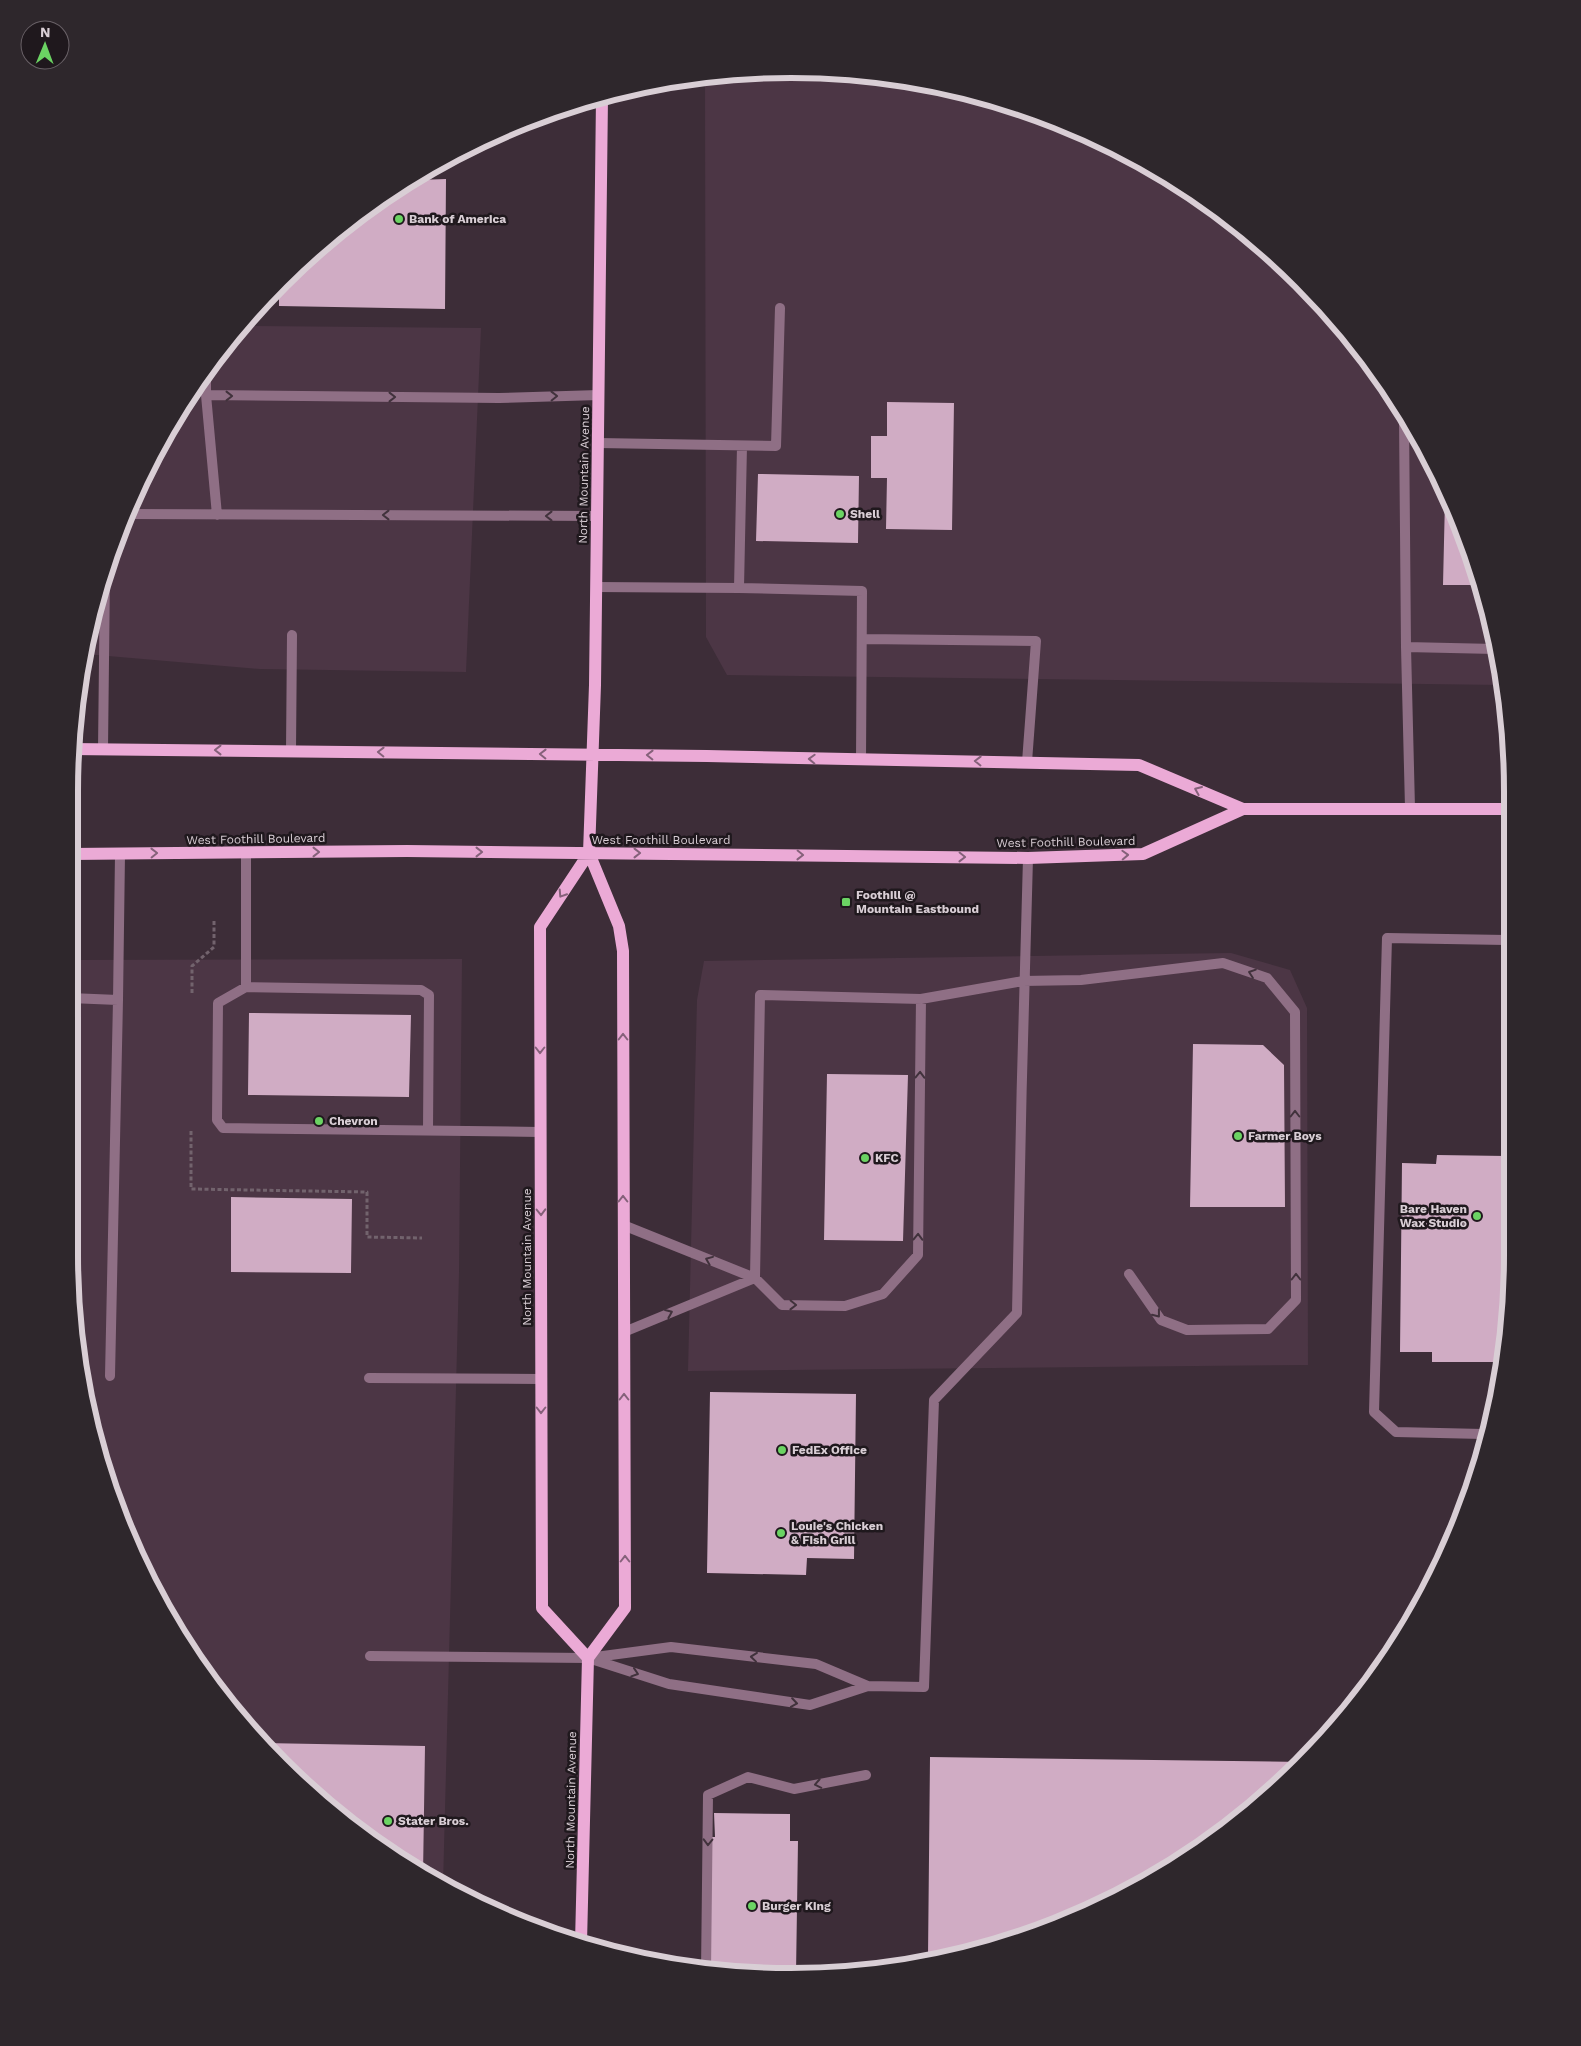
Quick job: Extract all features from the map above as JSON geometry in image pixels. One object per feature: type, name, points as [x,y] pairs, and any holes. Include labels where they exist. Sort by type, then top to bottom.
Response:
[{"type":"main road","name":"North Mountain Avenue","points":[[581,1937],[588,1658],[625,1608],[623,951],[619,926],[589,853],[596,587],[602,103]]},
{"type":"main road","name":"West Foothill Boulevard","points":[[79,749],[592,754],[1140,765],[1243,809],[1504,809]]},
{"type":"main road","name":"West Foothill Boulevard","points":[[78,854],[246,852],[589,853],[1028,858],[1143,854],[1243,809]]},
{"type":"main road","name":"North Mountain Avenue","points":[[588,1658],[542,1608],[540,927],[589,853]]},
{"type":"lane","points":[[598,443],[776,446],[780,308]]},
{"type":"lane","points":[[206,383],[218,515]]},
{"type":"lane","points":[[206,395],[499,398],[599,395]]},
{"type":"lane","points":[[1404,428],[1410,808]]},
{"type":"lane","points":[[739,588],[742,446]]},
{"type":"lane","points":[[134,514],[597,516]]},
{"type":"lane","points":[[596,587],[862,591],[861,760]]},
{"type":"lane","points":[[103,749],[105,597]]},
{"type":"lane","points":[[291,750],[292,636]]},
{"type":"lane","points":[[863,638],[1036,641],[1027,762]]},
{"type":"lane","points":[[1406,647],[1489,649]]},
{"type":"lane","points":[[246,852],[246,987]]},
{"type":"lane","points":[[110,1376],[120,854]]},
{"type":"lane","points":[[588,1658],[669,1684],[810,1705],[868,1686],[924,1687],[934,1400],[1017,1312],[1023,1094],[1023,981],[1028,858]]},
{"type":"lane","points":[[1480,1434],[1396,1432],[1374,1412],[1387,938],[1504,940]]},
{"type":"lane","points":[[755,1278],[760,995],[921,999],[1023,981],[1081,980],[1223,963],[1267,978],[1295,1012],[1296,1300],[1268,1329],[1187,1330],[1160,1320],[1129,1274]]},
{"type":"lane","points":[[428,1130],[429,995],[421,990],[246,987],[218,1003],[217,1120],[223,1128],[540,1132]]},
{"type":"lane","points":[[78,998],[118,1000]]},
{"type":"lane","points":[[623,1226],[755,1278],[782,1305],[845,1306],[883,1294],[918,1255],[921,999]]},
{"type":"lane","points":[[624,1332],[755,1278]]},
{"type":"lane","points":[[369,1378],[541,1379]]},
{"type":"lane","points":[[370,1656],[588,1658],[671,1647],[816,1664],[868,1686]]},
{"type":"lane","points":[[706,1963],[708,1795],[748,1777],[794,1789],[866,1775]]},
{"type":"shaded area","points":[[744,79],[837,79],[930,91],[1020,115],[1063,132],[1106,151],[1147,173],[1225,225],[1261,254],[1327,320],[1383,394],[1408,434],[1430,475],[1466,561],[1490,651],[1495,685],[727,675],[706,637],[705,83]]},
{"type":"shaded area","points":[[249,326],[481,328],[466,672],[260,669],[90,654],[115,561],[132,518],[151,475],[173,434],[198,394]]},
{"type":"shaded area","points":[[1231,953],[1290,970],[1307,1008],[1308,1365],[688,1371],[697,1000],[704,961]]},
{"type":"shaded area","points":[[462,959],[459,1273],[443,1878],[394,1848],[356,1821],[320,1792],[254,1726],[198,1652],[173,1612],[151,1571],[132,1528],[115,1485],[91,1395],[79,1302],[78,960]]},
{"type":"building","name":"Bank of America","points":[[446,179],[445,309],[279,306],[279,293],[286,286],[320,254],[356,225],[423,180]]},
{"type":"building","points":[[887,402],[954,403],[952,530],[886,529],[887,478],[871,478],[871,436],[887,436]]},
{"type":"building","points":[[758,474],[859,476],[858,543],[756,541]]},
{"type":"building","points":[[1445,508],[1466,561],[1473,585],[1443,585]]},
{"type":"building","points":[[249,1013],[411,1015],[409,1097],[248,1095]]},
{"type":"building","name":"Farmer Boys","points":[[1193,1044],[1263,1045],[1284,1065],[1285,1207],[1190,1207]]},
{"type":"building","name":"KFC","points":[[827,1074],[908,1075],[903,1241],[824,1240]]},
{"type":"building","points":[[1437,1155],[1504,1156],[1502,1302],[1495,1362],[1432,1362],[1432,1352],[1400,1352],[1402,1163],[1436,1164]]},
{"type":"building","points":[[231,1197],[352,1199],[351,1273],[231,1272]]},
{"type":"building","name":"FedEx Office","points":[[710,1392],[856,1394],[854,1559],[807,1558],[806,1575],[707,1573]]},
{"type":"building","name":"Stater Bros.","points":[[270,1743],[425,1746],[423,1866],[356,1821],[320,1792]]},
{"type":"building","points":[[930,1757],[1293,1762],[1261,1792],[1225,1821],[1147,1873],[1106,1895],[1020,1931],[928,1955]]},
{"type":"building","name":"Burger King","points":[[714,1813],[790,1814],[790,1841],[798,1841],[796,1968],[744,1967],[707,1963],[708,1837],[715,1837]]},
{"type":"place","name":"Bank of America","points":[[399,219]]},
{"type":"place","name":"Shell","points":[[840,514]]},
{"type":"place","name":"Foothill @ Mountain Eastbound","points":[[846,902]]},
{"type":"place","name":"Chevron","points":[[319,1121]]},
{"type":"place","name":"Farmer Boys","points":[[1238,1136]]},
{"type":"place","name":"KFC","points":[[865,1158]]},
{"type":"place","name":"Bare Haven Wax Studio","points":[[1477,1216]]},
{"type":"place","name":"FedEx Office","points":[[782,1450]]},
{"type":"place","name":"Louie's Chicken & Fish Grill","points":[[781,1533]]},
{"type":"place","name":"Stater Bros.","points":[[388,1821]]},
{"type":"place","name":"Burger King","points":[[752,1906]]}]
